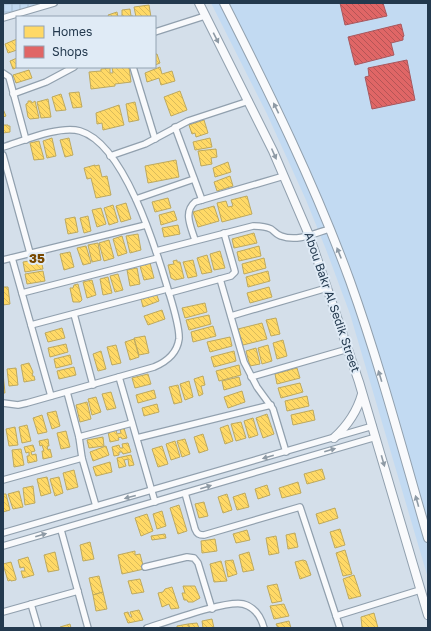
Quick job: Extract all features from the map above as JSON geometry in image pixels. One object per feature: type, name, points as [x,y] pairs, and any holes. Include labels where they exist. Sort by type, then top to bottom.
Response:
[{"type":"main road","name":"Abou Bakr Al Sedik Street","points":[[199,3],[249,100],[309,235],[373,426],[428,615]]},
{"type":"main road","name":"Abou Bakr Al Sedik Street","points":[[224,3],[292,141],[350,280],[428,538]]},
{"type":"main road","points":[[334,438],[355,413],[362,394]]},
{"type":"street","points":[[3,18],[54,3]]},
{"type":"street","points":[[156,32],[205,16]]},
{"type":"street","points":[[13,94],[46,82],[72,68]]},
{"type":"street","points":[[133,68],[155,139]]},
{"type":"street","points":[[3,73],[8,76],[26,140]]},
{"type":"street","points":[[110,156],[155,139],[199,117],[249,100]]},
{"type":"street","points":[[175,128],[202,200]]},
{"type":"street","points":[[3,147],[62,130],[80,131],[95,139],[110,156],[123,175],[136,199],[156,251],[179,333],[177,348],[172,355],[164,363],[154,367],[18,405],[3,403]]},
{"type":"street","points":[[3,155],[30,253]]},
{"type":"street","points":[[195,240],[188,212],[190,206],[195,202],[284,176]]},
{"type":"street","points":[[136,199],[194,179]]},
{"type":"street","points":[[3,260],[146,225]]},
{"type":"street","points":[[156,251],[252,226],[262,226],[279,236],[289,239],[299,238],[329,229]]},
{"type":"street","points":[[31,325],[231,276],[235,272],[224,233]]},
{"type":"street","points":[[12,258],[51,396]]},
{"type":"street","points":[[22,293],[158,258]]},
{"type":"street","points":[[220,279],[244,362],[251,377],[271,405],[286,452]]},
{"type":"street","points":[[231,316],[327,288]]},
{"type":"street","points":[[74,314],[93,384]]},
{"type":"street","points":[[251,377],[348,349]]},
{"type":"street","points":[[119,377],[155,502]]},
{"type":"street","points":[[67,392],[79,437],[82,458],[96,506]]},
{"type":"street","points":[[137,438],[271,405]]},
{"type":"street","points":[[79,437],[132,423]]},
{"type":"street","points":[[3,533],[373,426]]},
{"type":"street","points":[[356,431],[360,442]]},
{"type":"street","points":[[3,546],[376,437]]},
{"type":"street","points":[[3,480],[82,458]]},
{"type":"street","points":[[185,493],[196,533],[200,535],[300,507],[340,628]]},
{"type":"street","points":[[61,530],[88,628]]},
{"type":"street","points":[[145,567],[187,557],[194,558],[198,563],[212,609]]},
{"type":"street","points":[[336,616],[420,590]]},
{"type":"street","points":[[3,612],[78,591]]},
{"type":"street","points":[[31,604],[38,628]]},
{"type":"street","points":[[147,628],[233,604],[242,604],[257,612],[264,628]]},
{"type":"shaded area","points":[[3,3],[41,3],[3,14]]},
{"type":"shaded area","points":[[211,3],[428,3],[428,578],[350,314],[327,252],[306,200],[267,114]]},
{"type":"building: Homes","points":[[149,5],[151,16],[136,16],[134,7]]},
{"type":"building: Homes","points":[[130,9],[131,16],[122,16],[122,10]]},
{"type":"building: Homes","points":[[117,12],[118,16],[108,16]]},
{"type":"building: Homes","points":[[16,39],[16,50],[8,53],[5,44]]},
{"type":"building: Homes","points":[[156,54],[157,54],[160,63],[156,65]]},
{"type":"building: Homes","points":[[16,58],[16,68],[13,69],[10,61]]},
{"type":"building: Homes","points":[[160,67],[162,74],[172,71],[175,81],[161,85],[159,78],[147,82],[145,73]]},
{"type":"building: Homes","points":[[110,68],[110,73],[113,73],[112,68],[129,68],[131,82],[91,89],[89,72],[101,71],[101,69]]},
{"type":"building: Homes","points":[[29,70],[32,78],[16,83],[13,75]]},
{"type":"building: Homes","points":[[180,91],[187,110],[171,116],[164,97]]},
{"type":"building: Homes","points":[[79,92],[82,107],[73,108],[69,93]]},
{"type":"building: Homes","points":[[61,94],[66,110],[56,111],[52,97]]},
{"type":"building: Homes","points":[[48,99],[51,117],[41,118],[37,102]]},
{"type":"building: Homes","points":[[28,101],[31,101],[32,103],[35,101],[39,118],[30,119],[28,117],[26,104]]},
{"type":"building: Homes","points":[[135,102],[139,120],[129,122],[126,104]]},
{"type":"building: Homes","points":[[119,105],[124,125],[103,130],[102,123],[97,124],[96,113]]},
{"type":"building: Homes","points":[[3,109],[6,116],[3,117]]},
{"type":"building: Homes","points":[[204,120],[208,133],[196,137],[195,133],[192,134],[189,125]]},
{"type":"building: Homes","points":[[3,125],[10,126],[10,132],[3,133]]},
{"type":"building: Homes","points":[[52,138],[56,156],[47,158],[43,141]]},
{"type":"building: Homes","points":[[69,138],[73,155],[65,157],[60,140]]},
{"type":"building: Homes","points":[[210,138],[212,147],[195,150],[193,142]]},
{"type":"building: Homes","points":[[39,141],[44,159],[34,160],[30,143]]},
{"type":"building: Homes","points":[[216,149],[217,157],[211,158],[212,164],[201,166],[198,151]]},
{"type":"building: Homes","points":[[176,160],[179,177],[148,183],[145,166]]},
{"type":"building: Homes","points":[[228,162],[231,172],[215,177],[213,168]]},
{"type":"building: Homes","points":[[99,165],[102,177],[107,176],[111,195],[96,198],[91,178],[87,179],[84,168]]},
{"type":"building: Homes","points":[[230,176],[233,186],[217,191],[214,182]]},
{"type":"building: Homes","points":[[247,196],[252,214],[222,222],[217,203],[226,201],[228,207],[233,206],[231,200]]},
{"type":"building: Homes","points":[[168,198],[171,208],[155,212],[152,202]]},
{"type":"building: Homes","points":[[126,203],[131,219],[121,222],[116,206]]},
{"type":"building: Homes","points":[[113,205],[118,222],[109,225],[104,208]]},
{"type":"building: Homes","points":[[214,206],[219,221],[198,227],[193,212]]},
{"type":"building: Homes","points":[[101,208],[106,224],[97,227],[92,210]]},
{"type":"building: Homes","points":[[174,211],[177,220],[161,225],[159,215]]},
{"type":"building: Homes","points":[[88,216],[91,231],[84,233],[80,218]]},
{"type":"building: Homes","points":[[75,217],[78,232],[68,234],[65,219]]},
{"type":"building: Homes","points":[[178,225],[180,234],[164,237],[162,228]]},
{"type":"building: Homes","points":[[254,233],[257,243],[234,248],[232,239]]},
{"type":"building: Homes","points":[[138,234],[141,250],[130,253],[126,236]]},
{"type":"building: Homes","points":[[122,236],[127,253],[118,256],[113,239]]},
{"type":"building: Homes","points":[[109,240],[114,258],[104,261],[99,243]]},
{"type":"building: Homes","points":[[98,243],[101,260],[92,262],[88,245]]},
{"type":"building: Homes","points":[[86,246],[91,263],[83,265],[77,248]]},
{"type":"building: Homes","points":[[259,246],[261,256],[239,261],[237,252]]},
{"type":"building: Homes","points":[[220,251],[225,268],[214,270],[210,254]]},
{"type":"building: Homes","points":[[70,252],[74,267],[64,270],[60,254]]},
{"type":"building: Homes","points":[[207,255],[212,272],[202,274],[197,258]]},
{"type":"building: Homes","points":[[264,258],[266,268],[244,274],[242,264]]},
{"type":"building: Homes","points":[[41,259],[43,269],[25,272],[23,262]]},
{"type":"building: Homes","points":[[177,260],[177,262],[180,262],[184,278],[175,280],[171,278],[168,265],[174,264],[173,261]]},
{"type":"building: Homes","points":[[193,260],[197,276],[188,278],[183,262]]},
{"type":"building: Homes","points":[[150,263],[154,278],[144,280],[140,266]]},
{"type":"building: Homes","points":[[137,268],[140,284],[130,286],[127,270]]},
{"type":"building: Homes","points":[[43,271],[45,281],[27,284],[25,274]]},
{"type":"building: Homes","points":[[268,271],[270,281],[248,287],[246,277]]},
{"type":"building: Homes","points":[[118,274],[123,290],[115,292],[110,276]]},
{"type":"building: Homes","points":[[108,277],[112,293],[103,295],[100,279]]},
{"type":"building: Homes","points":[[92,280],[96,295],[87,298],[83,282]]},
{"type":"building: Homes","points":[[78,284],[82,300],[80,302],[73,302],[70,288],[73,288],[74,285]]},
{"type":"building: Homes","points":[[3,287],[8,287],[10,304],[3,305]]},
{"type":"building: Homes","points":[[269,287],[272,297],[250,303],[247,293]]},
{"type":"building: Homes","points":[[156,293],[159,301],[143,307],[141,299]]},
{"type":"building: Homes","points":[[205,303],[207,312],[185,318],[182,308]]},
{"type":"building: Homes","points":[[162,310],[165,319],[148,325],[144,316]]},
{"type":"building: Homes","points":[[209,315],[211,324],[189,330],[186,320]]},
{"type":"building: Homes","points":[[276,318],[280,334],[271,336],[266,320]]},
{"type":"building: Homes","points":[[262,323],[267,339],[243,345],[238,329]]},
{"type":"building: Homes","points":[[213,326],[216,336],[193,342],[191,332]]},
{"type":"building: Homes","points":[[62,328],[65,338],[48,342],[45,333]]},
{"type":"building: Homes","points":[[145,336],[149,353],[139,355],[134,338]]},
{"type":"building: Homes","points":[[230,337],[232,346],[210,352],[207,342]]},
{"type":"building: Homes","points":[[134,339],[139,357],[130,360],[125,342]]},
{"type":"building: Homes","points":[[283,340],[287,356],[277,359],[273,343]]},
{"type":"building: Homes","points":[[66,344],[68,352],[50,357],[48,348]]},
{"type":"building: Homes","points":[[116,345],[121,363],[112,365],[107,347]]},
{"type":"building: Homes","points":[[268,345],[272,361],[262,364],[258,348]]},
{"type":"building: Homes","points":[[256,348],[260,364],[250,366],[246,351]]},
{"type":"building: Homes","points":[[101,351],[106,369],[98,371],[93,354]]},
{"type":"building: Homes","points":[[234,351],[236,361],[214,367],[211,357]]},
{"type":"building: Homes","points":[[70,355],[72,364],[56,368],[54,359]]},
{"type":"building: Homes","points":[[29,363],[33,372],[32,376],[34,376],[35,380],[24,382],[21,365]]},
{"type":"building: Homes","points":[[239,365],[241,375],[219,381],[216,371]]},
{"type":"building: Homes","points":[[74,367],[76,375],[59,379],[57,371]]},
{"type":"building: Homes","points":[[16,368],[18,385],[9,386],[7,369]]},
{"type":"building: Homes","points":[[297,368],[300,378],[277,384],[275,374]]},
{"type":"building: Homes","points":[[3,373],[5,393],[3,393]]},
{"type":"building: Homes","points":[[148,374],[151,384],[135,388],[132,378]]},
{"type":"building: Homes","points":[[203,376],[205,385],[201,386],[203,394],[199,396],[194,379]]},
{"type":"building: Homes","points":[[239,377],[241,385],[224,390],[222,381]]},
{"type":"building: Homes","points":[[189,381],[193,397],[185,400],[180,384]]},
{"type":"building: Homes","points":[[300,383],[303,392],[281,398],[278,388]]},
{"type":"building: Homes","points":[[178,385],[182,402],[174,404],[169,387]]},
{"type":"building: Homes","points":[[154,390],[156,398],[138,403],[136,395]]},
{"type":"building: Homes","points":[[242,391],[245,402],[228,408],[224,397]]},
{"type":"building: Homes","points":[[111,392],[116,408],[107,410],[102,394]]},
{"type":"building: Homes","points":[[307,396],[309,406],[287,411],[285,401]]},
{"type":"building: Homes","points":[[96,397],[101,412],[92,415],[88,399]]},
{"type":"building: Homes","points":[[87,402],[91,419],[80,422],[76,405]]},
{"type":"building: Homes","points":[[157,404],[159,412],[144,416],[142,408]]},
{"type":"building: Homes","points":[[313,410],[315,420],[293,425],[291,415]]},
{"type":"building: Homes","points":[[56,411],[60,426],[52,429],[47,413]]},
{"type":"building: Homes","points":[[267,414],[274,434],[263,438],[256,418]]},
{"type":"building: Homes","points":[[42,415],[47,432],[38,434],[33,418]]},
{"type":"building: Homes","points":[[253,418],[258,435],[249,438],[244,421]]},
{"type":"building: Homes","points":[[241,422],[246,438],[236,441],[231,424]]},
{"type":"building: Homes","points":[[27,425],[31,441],[22,443],[19,427]]},
{"type":"building: Homes","points":[[228,425],[233,441],[225,444],[220,428]]},
{"type":"building: Homes","points":[[15,427],[18,445],[9,446],[6,429]]},
{"type":"building: Homes","points":[[124,428],[127,438],[122,439],[121,437],[118,438],[119,440],[110,442],[108,432],[116,430],[117,434],[121,433],[120,429]]},
{"type":"building: Homes","points":[[66,431],[70,447],[61,449],[57,433]]},
{"type":"building: Homes","points":[[203,434],[208,450],[199,453],[194,437]]},
{"type":"building: Homes","points":[[103,437],[104,446],[89,448],[87,440]]},
{"type":"building: Homes","points":[[48,439],[49,446],[47,446],[48,450],[50,449],[52,457],[43,459],[42,451],[44,451],[42,445],[40,446],[39,441]]},
{"type":"building: Homes","points":[[185,439],[190,454],[182,457],[177,441]]},
{"type":"building: Homes","points":[[175,441],[180,457],[171,460],[166,444]]},
{"type":"building: Homes","points":[[128,443],[131,452],[123,454],[122,452],[119,452],[119,455],[114,456],[112,447],[119,445],[120,448],[123,448],[122,444]]},
{"type":"building: Homes","points":[[33,445],[35,451],[31,452],[32,455],[36,454],[37,461],[28,463],[27,456],[29,456],[29,452],[26,453],[24,447]]},
{"type":"building: Homes","points":[[106,446],[109,455],[93,461],[90,452]]},
{"type":"building: Homes","points":[[162,446],[168,464],[158,467],[152,449]]},
{"type":"building: Homes","points":[[21,449],[24,465],[14,467],[12,450]]},
{"type":"building: Homes","points":[[131,455],[134,465],[129,466],[128,459],[124,460],[126,466],[119,468],[117,458]]},
{"type":"building: Homes","points":[[110,462],[112,472],[96,476],[93,467]]},
{"type":"building: Homes","points":[[322,469],[325,479],[307,484],[304,474]]},
{"type":"building: Homes","points":[[74,470],[78,487],[67,490],[63,473]]},
{"type":"building: Homes","points":[[47,477],[51,493],[41,496],[37,479]]},
{"type":"building: Homes","points":[[59,477],[63,493],[55,496],[50,479]]},
{"type":"building: Homes","points":[[298,482],[301,493],[282,498],[279,488]]},
{"type":"building: Homes","points":[[267,485],[270,495],[258,499],[255,489]]},
{"type":"building: Homes","points":[[33,486],[35,503],[25,505],[23,488]]},
{"type":"building: Homes","points":[[19,491],[23,507],[13,509],[8,494]]},
{"type":"building: Homes","points":[[245,493],[249,507],[237,510],[233,497]]},
{"type":"building: Homes","points":[[3,494],[6,494],[10,510],[3,512]]},
{"type":"building: Homes","points":[[227,494],[232,510],[223,513],[218,497]]},
{"type":"building: Homes","points":[[204,502],[208,516],[199,518],[195,504]]},
{"type":"building: Homes","points":[[179,505],[187,531],[178,534],[170,508]]},
{"type":"building: Homes","points":[[335,508],[338,518],[319,524],[316,514]]},
{"type":"building: Homes","points":[[162,511],[166,526],[157,529],[153,514]]},
{"type":"building: Homes","points":[[147,514],[153,531],[141,536],[135,518]]},
{"type":"building: Homes","points":[[340,529],[345,545],[335,548],[330,532]]},
{"type":"building: Homes","points":[[247,530],[250,540],[236,543],[233,534]]},
{"type":"building: Homes","points":[[295,533],[298,547],[288,549],[286,535]]},
{"type":"building: Homes","points":[[165,534],[166,538],[152,540],[151,536]]},
{"type":"building: Homes","points":[[276,536],[279,553],[269,555],[266,538]]},
{"type":"building: Homes","points":[[215,539],[217,551],[202,553],[201,541]]},
{"type":"building: Homes","points":[[90,542],[94,559],[83,561],[80,545]]},
{"type":"building: Homes","points":[[345,550],[352,574],[343,576],[336,553]]},
{"type":"building: Homes","points":[[135,551],[135,555],[140,554],[144,569],[122,574],[118,555]]},
{"type":"building: Homes","points":[[55,552],[59,570],[48,572],[44,555]]},
{"type":"building: Homes","points":[[249,552],[254,570],[243,572],[239,555]]},
{"type":"building: Homes","points":[[28,557],[34,575],[23,578],[21,571],[25,571],[24,567],[20,568],[18,560]]},
{"type":"building: Homes","points":[[233,560],[237,574],[228,577],[225,561]]},
{"type":"building: Homes","points":[[303,560],[306,561],[311,575],[300,579],[295,562]]},
{"type":"building: Homes","points":[[221,561],[227,581],[214,582],[210,564]]},
{"type":"building: Homes","points":[[11,562],[16,580],[8,581],[3,564]]},
{"type":"building: Homes","points":[[354,575],[361,596],[349,599],[343,579]]},
{"type":"building: Homes","points":[[99,576],[103,592],[93,595],[89,578]]},
{"type":"building: Homes","points":[[140,579],[144,592],[132,594],[128,581]]},
{"type":"building: Homes","points":[[277,584],[282,601],[272,603],[267,586]]},
{"type":"building: Homes","points":[[183,586],[195,586],[200,598],[193,602],[184,600],[182,593],[185,593]]},
{"type":"building: Homes","points":[[172,587],[179,608],[171,609],[169,604],[162,607],[158,593]]},
{"type":"building: Homes","points":[[103,592],[107,609],[96,611],[93,595]]},
{"type":"building: Homes","points":[[284,604],[289,616],[274,619],[270,606]]},
{"type":"building: Homes","points":[[139,610],[143,620],[128,623],[124,613],[128,612],[130,617],[132,617],[130,612]]},
{"type":"building: Homes","points":[[374,613],[378,628],[362,628],[361,617]]},
{"type":"building: Homes","points":[[212,619],[214,628],[203,628],[202,621]]},
{"type":"building: Homes","points":[[289,621],[291,628],[278,628],[276,624]]},
{"type":"building: Homes","points":[[197,623],[199,628],[190,628],[188,624]]},
{"type":"building: Homes","points":[[70,624],[71,628],[60,628],[60,627]]},
{"type":"building: Homes","points":[[188,624],[190,628],[177,628],[177,626]]},
{"type":"building: Shops","points":[[340,3],[383,3],[387,16],[345,25]]},
{"type":"building: Shops","points":[[401,24],[404,36],[403,40],[391,43],[394,55],[355,65],[348,37]]},
{"type":"building: Shops","points":[[407,60],[415,100],[372,109],[365,77],[369,76],[368,68]]},
{"type":"district","name":"35","points":[[37,258]]}]
